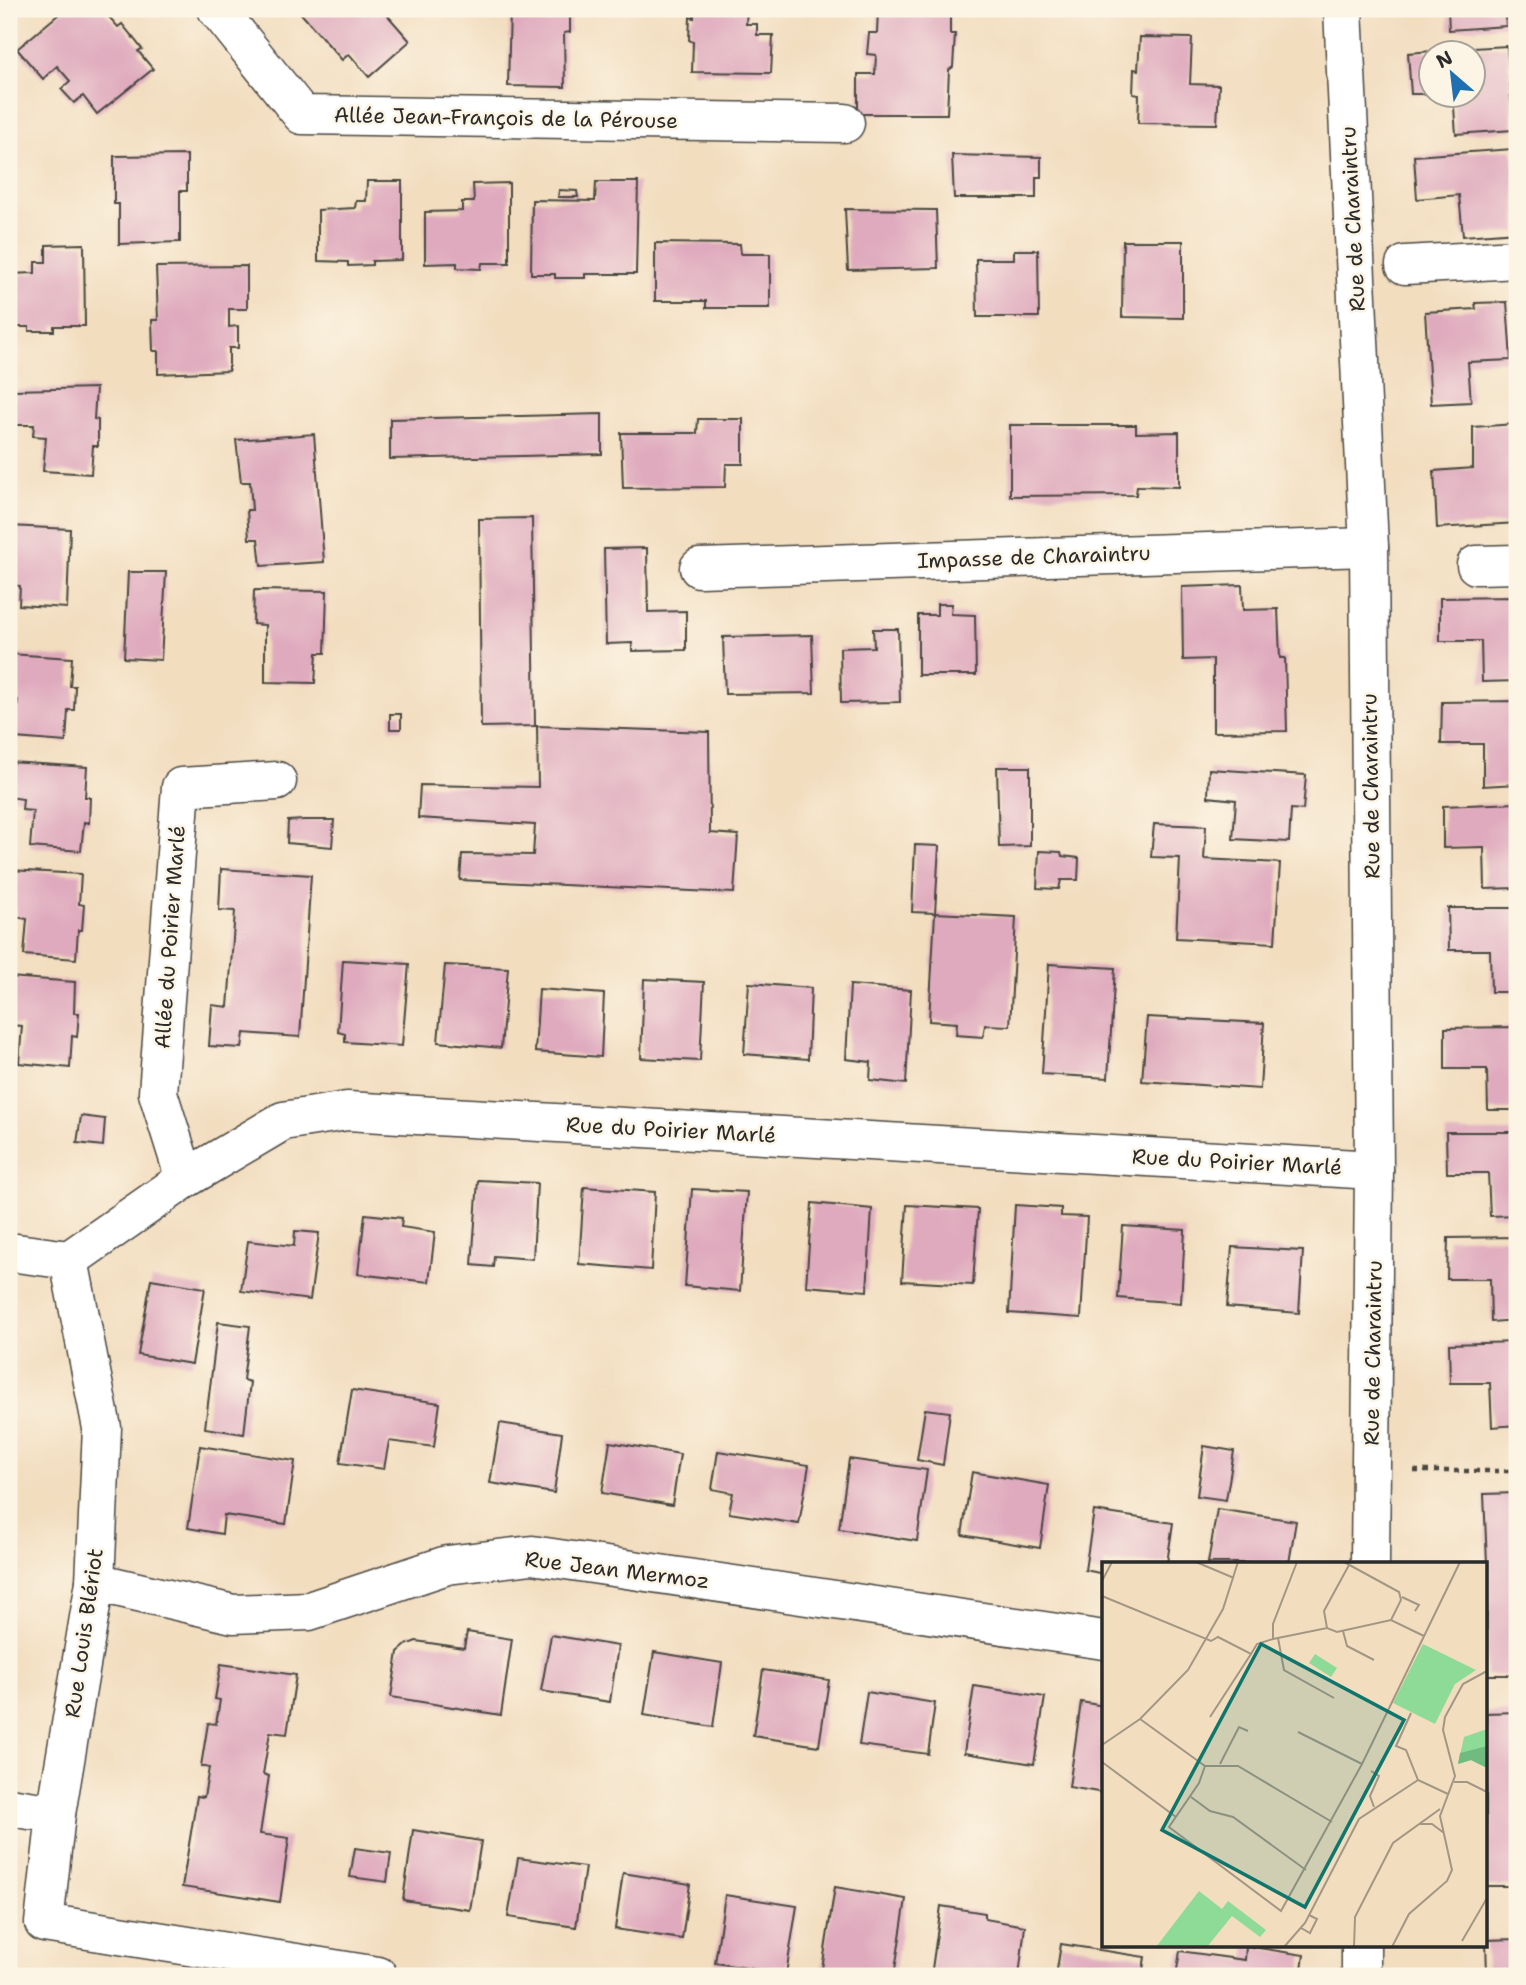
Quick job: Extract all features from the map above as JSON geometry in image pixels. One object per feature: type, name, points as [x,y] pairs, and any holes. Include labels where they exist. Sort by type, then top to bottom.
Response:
[{"type":"street","name":"Allée Jean-François de la Pérouse","points":[[217,9],[302,115],[845,123]]},
{"type":"street","name":"Rue de Charaintru","points":[[1343,9],[1369,547],[1374,1170],[1370,1562]]},
{"type":"street","points":[[1405,265],[1517,259]]},
{"type":"street","name":"Impasse de Charaintru","points":[[699,568],[1369,547]]},
{"type":"street","points":[[1476,565],[1517,564]]},
{"type":"street","name":"Allée du Poirier Marlé","points":[[185,1179],[159,1093],[181,787],[276,781]]},
{"type":"street","name":"Rue du Poirier Marlé","points":[[69,1260],[185,1179],[284,1121],[347,1111],[1374,1170]]},
{"type":"street","points":[[9,1252],[69,1260]]},
{"type":"street","name":"Rue Louis Blériot","points":[[69,1260],[103,1428],[95,1582],[56,1814],[44,1923],[378,1976]]},
{"type":"street","name":"Rue Jean Mermoz","points":[[95,1582],[233,1614],[309,1611],[447,1565],[532,1555],[1102,1640]]},
{"type":"street","points":[[9,1807],[56,1814]]},
{"type":"street","points":[[1361,1976],[1362,1946]]},
{"type":"path","points":[[1371,1472],[1517,1471]]},
{"type":"building","points":[[65,9],[102,9],[118,27],[122,24],[142,49],[138,51],[153,69],[97,114],[83,96],[74,103],[61,89],[70,81],[57,66],[43,79],[17,49]]},
{"type":"building","points":[[297,9],[382,9],[410,41],[369,77],[349,54],[342,60]]},
{"type":"building","points":[[510,9],[570,9],[570,32],[564,33],[565,87],[508,86]]},
{"type":"building","points":[[694,9],[747,9],[746,24],[757,24],[757,35],[773,35],[771,73],[692,72],[693,42],[689,40],[690,17],[694,18]]},
{"type":"building","points":[[1448,9],[1504,9],[1506,26],[1449,30]]},
{"type":"building","points":[[878,10],[950,11],[950,34],[955,34],[953,67],[949,70],[947,114],[858,114],[858,74],[875,74],[876,55],[867,54],[869,33],[877,33]]},
{"type":"building","points":[[1140,37],[1192,38],[1190,84],[1219,85],[1217,124],[1138,123],[1139,95],[1133,94]]},
{"type":"building","points":[[1507,46],[1513,130],[1456,134],[1454,108],[1488,108],[1488,47]]},
{"type":"building","points":[[1418,52],[1418,94],[1411,94],[1408,53]]},
{"type":"building","points":[[1513,149],[1517,232],[1463,236],[1459,195],[1417,199],[1414,156]]},
{"type":"building","points":[[187,155],[187,191],[180,191],[180,242],[119,244],[119,204],[114,204],[114,156]]},
{"type":"building","points":[[952,155],[1041,157],[1041,177],[1036,177],[1036,198],[954,198]]},
{"type":"building","points":[[367,181],[402,181],[402,260],[372,261],[372,265],[348,266],[348,262],[318,261],[318,210],[355,208],[356,201],[366,201]]},
{"type":"building","points":[[596,182],[638,182],[636,274],[585,274],[585,278],[555,278],[555,274],[531,274],[532,200],[595,201]]},
{"type":"building","points":[[509,183],[509,263],[482,263],[481,269],[457,268],[457,263],[425,264],[425,212],[462,211],[462,202],[474,202],[473,184]]},
{"type":"building","points":[[559,190],[577,191],[578,197],[558,197]]},
{"type":"building","points":[[845,209],[936,210],[938,268],[848,270]]},
{"type":"building","points":[[1123,241],[1183,241],[1183,318],[1122,317]]},
{"type":"building","points":[[655,243],[740,244],[741,254],[770,254],[770,308],[706,308],[706,301],[655,301]]},
{"type":"building","points":[[84,244],[85,326],[54,326],[54,331],[29,331],[29,327],[9,327],[9,274],[35,273],[35,262],[46,262],[46,245]]},
{"type":"building","points":[[1014,250],[1038,250],[1039,317],[977,317],[976,259],[1014,259]]},
{"type":"building","points":[[247,266],[247,309],[229,309],[229,327],[238,326],[238,348],[229,348],[229,371],[158,374],[158,351],[153,351],[152,320],[158,320],[156,267]]},
{"type":"building","points":[[1507,302],[1511,360],[1468,362],[1471,402],[1431,404],[1425,312],[1476,309],[1475,303]]},
{"type":"building","points":[[96,388],[94,419],[98,420],[98,446],[93,446],[91,474],[43,471],[46,437],[33,436],[34,425],[12,425],[13,390]]},
{"type":"building","points":[[602,414],[602,454],[390,459],[390,419]]},
{"type":"building","points":[[698,419],[743,419],[743,464],[726,464],[725,487],[623,488],[621,433],[697,433]]},
{"type":"building","points":[[1515,424],[1517,523],[1437,528],[1434,471],[1473,468],[1473,427]]},
{"type":"building","points":[[1010,425],[1136,425],[1136,433],[1179,432],[1179,487],[1137,486],[1136,495],[1010,496]]},
{"type":"building","points":[[314,434],[324,562],[261,566],[258,539],[249,539],[247,510],[252,510],[250,482],[241,482],[236,440]]},
{"type":"building","points":[[532,518],[535,726],[481,727],[479,519]]},
{"type":"building","points":[[9,526],[70,529],[67,608],[19,605],[20,586],[10,584]]},
{"type":"building","points":[[647,548],[648,612],[686,611],[686,650],[632,651],[632,643],[606,644],[604,549]]},
{"type":"building","points":[[128,572],[166,572],[161,660],[124,658]]},
{"type":"building","points":[[1242,585],[1243,610],[1278,609],[1280,658],[1285,658],[1287,731],[1213,732],[1213,659],[1183,660],[1182,587]]},
{"type":"building","points":[[254,590],[327,591],[325,653],[317,653],[315,683],[265,682],[265,625],[253,624]]},
{"type":"building","points":[[1517,597],[1517,681],[1482,682],[1481,641],[1440,641],[1440,598]]},
{"type":"building","points":[[937,604],[952,604],[951,614],[975,615],[976,675],[918,675],[918,615],[937,615]]},
{"type":"building","points":[[873,629],[898,629],[900,702],[841,703],[840,648],[874,647]]},
{"type":"building","points":[[812,635],[814,693],[725,694],[723,637]]},
{"type":"building","points":[[9,654],[72,658],[70,686],[75,686],[74,710],[68,710],[66,742],[15,738],[18,700],[9,699]]},
{"type":"building","points":[[1517,701],[1517,784],[1483,786],[1483,744],[1441,744],[1442,702]]},
{"type":"building","points":[[390,714],[401,714],[401,729],[390,729]]},
{"type":"building","points":[[537,726],[709,732],[710,833],[738,835],[734,893],[460,880],[462,854],[533,855],[535,825],[418,818],[420,785],[538,787]]},
{"type":"building","points":[[9,762],[87,767],[85,797],[90,797],[89,823],[84,822],[81,851],[30,847],[33,811],[22,810],[23,799],[9,797]]},
{"type":"building","points":[[997,767],[1030,767],[1030,846],[999,847]]},
{"type":"building","points":[[1209,769],[1306,775],[1303,810],[1291,809],[1289,842],[1233,839],[1236,800],[1208,797]]},
{"type":"building","points":[[1517,803],[1517,888],[1485,889],[1484,847],[1443,848],[1443,806]]},
{"type":"building","points":[[334,820],[332,847],[287,843],[288,821]]},
{"type":"building","points":[[1154,824],[1206,826],[1204,859],[1280,863],[1275,943],[1176,938],[1180,858],[1151,857]]},
{"type":"building","points":[[915,845],[939,846],[935,913],[912,912]]},
{"type":"building","points":[[1039,851],[1061,852],[1062,856],[1079,858],[1078,880],[1061,880],[1059,889],[1037,888]]},
{"type":"building","points":[[221,869],[311,875],[300,1037],[244,1033],[242,1048],[209,1046],[212,1005],[228,1007],[235,911],[219,910]]},
{"type":"building","points":[[9,870],[81,874],[79,904],[84,905],[82,930],[78,930],[76,959],[24,955],[27,919],[16,917],[16,907],[9,907]]},
{"type":"building","points":[[1448,908],[1517,908],[1517,992],[1491,992],[1490,950],[1449,950]]},
{"type":"building","points":[[935,913],[1016,917],[1010,1026],[985,1025],[983,1037],[956,1035],[957,1023],[929,1021]]},
{"type":"building","points":[[343,960],[409,964],[402,1046],[345,1042],[345,1034],[338,1032]]},
{"type":"building","points":[[1049,964],[1115,968],[1108,1078],[1042,1074]]},
{"type":"building","points":[[445,965],[508,968],[501,1048],[438,1042]]},
{"type":"building","points":[[9,977],[75,982],[74,1013],[79,1013],[77,1037],[72,1036],[70,1068],[19,1063],[22,1026],[10,1025],[12,1014],[9,1014]]},
{"type":"building","points":[[644,979],[704,982],[700,1061],[641,1058]]},
{"type":"building","points":[[749,983],[811,988],[808,1059],[744,1054]]},
{"type":"building","points":[[850,985],[911,990],[906,1084],[870,1080],[871,1062],[846,1059]]},
{"type":"building","points":[[539,989],[604,994],[601,1057],[535,1052]]},
{"type":"building","points":[[1147,1017],[1264,1023],[1260,1089],[1142,1081]]},
{"type":"building","points":[[1517,1027],[1517,1110],[1488,1110],[1487,1069],[1445,1069],[1445,1028]]},
{"type":"building","points":[[81,1116],[105,1119],[103,1146],[77,1143]]},
{"type":"building","points":[[1446,1132],[1517,1132],[1517,1215],[1490,1216],[1488,1173],[1447,1173]]},
{"type":"building","points":[[478,1180],[537,1183],[533,1259],[494,1256],[493,1267],[472,1265]]},
{"type":"building","points":[[584,1187],[655,1192],[651,1270],[579,1264]]},
{"type":"building","points":[[692,1189],[747,1192],[740,1291],[685,1286]]},
{"type":"building","points":[[812,1203],[872,1209],[867,1291],[806,1286]]},
{"type":"building","points":[[907,1205],[978,1209],[973,1285],[902,1281]]},
{"type":"building","points":[[1015,1205],[1061,1208],[1061,1216],[1087,1217],[1081,1318],[1009,1313]]},
{"type":"building","points":[[365,1214],[402,1218],[401,1227],[435,1232],[429,1282],[358,1274]]},
{"type":"building","points":[[1123,1226],[1185,1230],[1181,1303],[1118,1298]]},
{"type":"building","points":[[295,1231],[319,1233],[310,1300],[241,1291],[248,1241],[294,1246]]},
{"type":"building","points":[[1517,1237],[1517,1320],[1491,1322],[1490,1279],[1447,1279],[1448,1238]]},
{"type":"building","points":[[1232,1247],[1303,1251],[1299,1313],[1227,1307]]},
{"type":"building","points":[[151,1279],[205,1288],[192,1364],[138,1355]]},
{"type":"building","points":[[218,1322],[250,1326],[243,1380],[250,1382],[244,1434],[205,1428]]},
{"type":"building","points":[[1517,1342],[1517,1425],[1492,1427],[1490,1383],[1450,1383],[1449,1344]]},
{"type":"building","points":[[352,1390],[440,1403],[434,1447],[389,1441],[384,1469],[340,1463]]},
{"type":"building","points":[[925,1409],[950,1412],[943,1465],[917,1460]]},
{"type":"building","points":[[500,1423],[562,1433],[554,1493],[490,1483]]},
{"type":"building","points":[[610,1442],[680,1454],[672,1505],[602,1493]]},
{"type":"building","points":[[200,1446],[295,1461],[286,1524],[224,1515],[222,1534],[188,1528]]},
{"type":"building","points":[[1204,1446],[1234,1451],[1226,1500],[1197,1496]]},
{"type":"building","points":[[718,1451],[809,1465],[799,1524],[729,1513],[733,1493],[712,1489]]},
{"type":"building","points":[[849,1459],[927,1470],[917,1541],[839,1529]]},
{"type":"building","points":[[972,1472],[1049,1485],[1040,1548],[962,1535]]},
{"type":"building","points":[[1517,1493],[1517,1675],[1488,1675],[1488,1562],[1484,1494]]},
{"type":"building","points":[[1217,1509],[1296,1521],[1289,1562],[1208,1562]]},
{"type":"building","points":[[1094,1511],[1173,1523],[1167,1562],[1102,1562],[1102,1574],[1085,1570]]},
{"type":"building","points":[[467,1632],[512,1639],[501,1715],[391,1697],[398,1652],[406,1645],[416,1641],[464,1648]]},
{"type":"building","points":[[551,1635],[618,1646],[610,1702],[541,1691]]},
{"type":"building","points":[[654,1652],[722,1663],[713,1727],[644,1715]]},
{"type":"building","points":[[221,1664],[296,1675],[287,1734],[270,1732],[263,1774],[269,1776],[260,1834],[289,1838],[280,1902],[182,1887],[197,1796],[204,1797],[209,1768],[201,1766],[208,1723],[216,1724],[220,1700],[215,1699]]},
{"type":"building","points":[[763,1670],[829,1680],[819,1746],[753,1736]]},
{"type":"building","points":[[974,1686],[1045,1697],[1034,1764],[964,1753]]},
{"type":"building","points":[[867,1692],[935,1703],[928,1754],[859,1745]]},
{"type":"building","points":[[1081,1702],[1102,1706],[1102,1793],[1069,1787]]},
{"type":"building","points":[[1517,1712],[1517,1886],[1488,1886],[1488,1713]]},
{"type":"building","points":[[413,1830],[481,1841],[470,1910],[403,1900]]},
{"type":"building","points":[[355,1848],[391,1853],[387,1882],[350,1877]]},
{"type":"building","points":[[518,1858],[585,1867],[576,1927],[508,1917]]},
{"type":"building","points":[[623,1873],[690,1884],[682,1939],[615,1929]]},
{"type":"building","points":[[835,1887],[906,1899],[894,1976],[821,1975]]},
{"type":"building","points":[[725,1895],[797,1906],[786,1974],[715,1963]]},
{"type":"building","points":[[941,1906],[985,1913],[985,1919],[1025,1926],[1019,1976],[931,1976]]},
{"type":"building","points":[[1517,1939],[1517,1976],[1487,1976],[1488,1940]]},
{"type":"building","points":[[1061,1944],[1145,1957],[1142,1976],[1056,1976]]},
{"type":"building","points":[[1246,1946],[1304,1955],[1301,1976],[1176,1976],[1180,1951],[1245,1960]]}]
